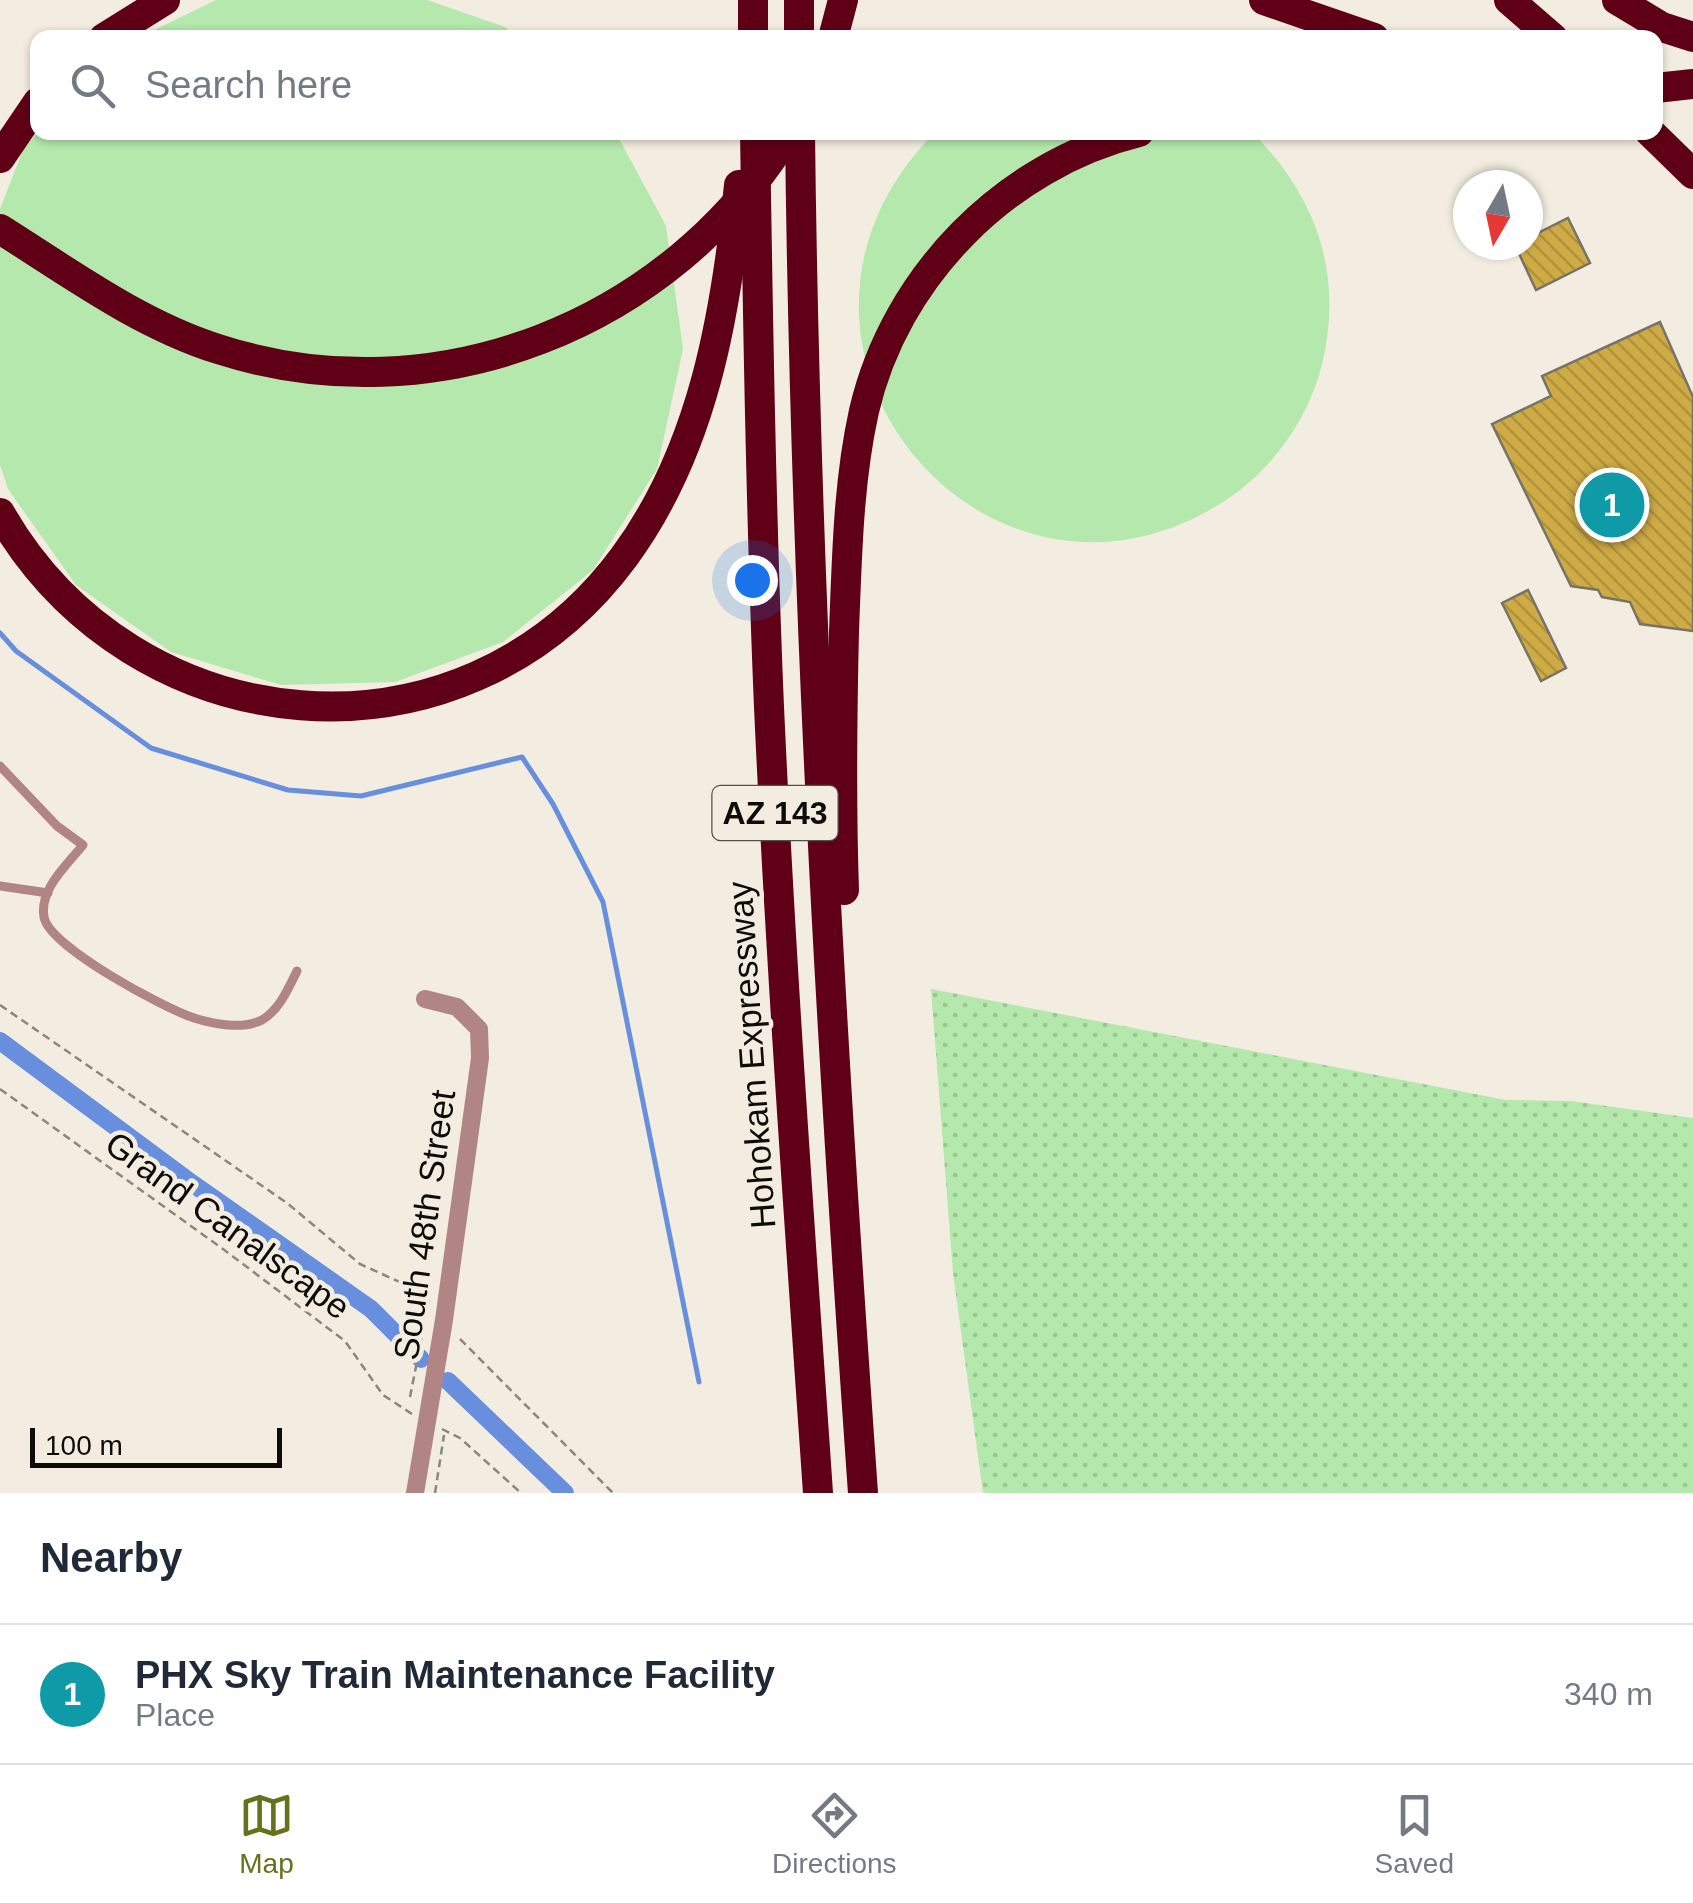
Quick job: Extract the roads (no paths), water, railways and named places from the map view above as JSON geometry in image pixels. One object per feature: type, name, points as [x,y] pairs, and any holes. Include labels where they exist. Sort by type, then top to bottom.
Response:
[{"type":"highway","points":[[117,30],[165,0]]},
{"type":"highway","points":[[799,0],[799,30]]},
{"type":"highway","points":[[835,30],[843,0]]},
{"type":"highway","points":[[1264,0],[1351,30]]},
{"type":"highway","points":[[1510,0],[1550,24]]},
{"type":"highway","points":[[1617,0],[1651,22],[1693,37]]},
{"type":"highway","points":[[1663,74],[1693,71]]},
{"type":"highway","points":[[1663,87],[1693,84]]},
{"type":"highway","points":[[0,158],[30,114]]},
{"type":"highway","points":[[1663,128],[1685,157]]},
{"type":"highway","points":[[0,513],[44,577],[88,621],[138,656],[215,690],[288,705],[360,705],[414,696],[485,671],[550,632],[590,596],[637,538],[664,488],[690,429],[721,321],[743,140]]},
{"type":"highway","name":"Hohokam Expressway","points":[[755,140],[769,707],[818,1493]]},
{"type":"highway","points":[[0,229],[141,317],[214,348],[264,362],[318,370],[426,370],[483,359],[542,341],[628,298],[670,268],[722,222],[753,186],[784,140]]},
{"type":"highway","name":"AZ 143","points":[[800,140],[812,637],[841,1178],[863,1493]]},
{"type":"highway","points":[[841,1178],[850,1032],[843,856],[844,637],[851,502],[865,408],[897,323],[928,274],[966,230],[1006,196],[1059,162],[1118,140]]},
{"type":"highway","points":[[1661,140],[1685,157]]},
{"type":"street","name":"South 48th Street","points":[[415,1493],[431,1422],[480,1058],[479,1029],[457,1007],[426,999]]},
{"type":"lane","points":[[0,766],[57,826],[83,846],[48,893],[44,917],[60,942],[97,968],[193,1018],[233,1025],[262,1020],[282,1002],[297,971]]},
{"type":"lane","points":[[0,886],[48,893]]},
{"type":"waterway","points":[[0,633],[16,651],[151,748],[288,790],[361,796],[522,757],[553,804],[603,902],[699,1382]]},
{"type":"waterway","points":[[0,1041],[371,1309],[421,1359]]},
{"type":"waterway","points":[[448,1381],[565,1493]]},
{"type":"place","name":"PHX Sky Train Maintenance Facility","points":[[1612,505]]}]
